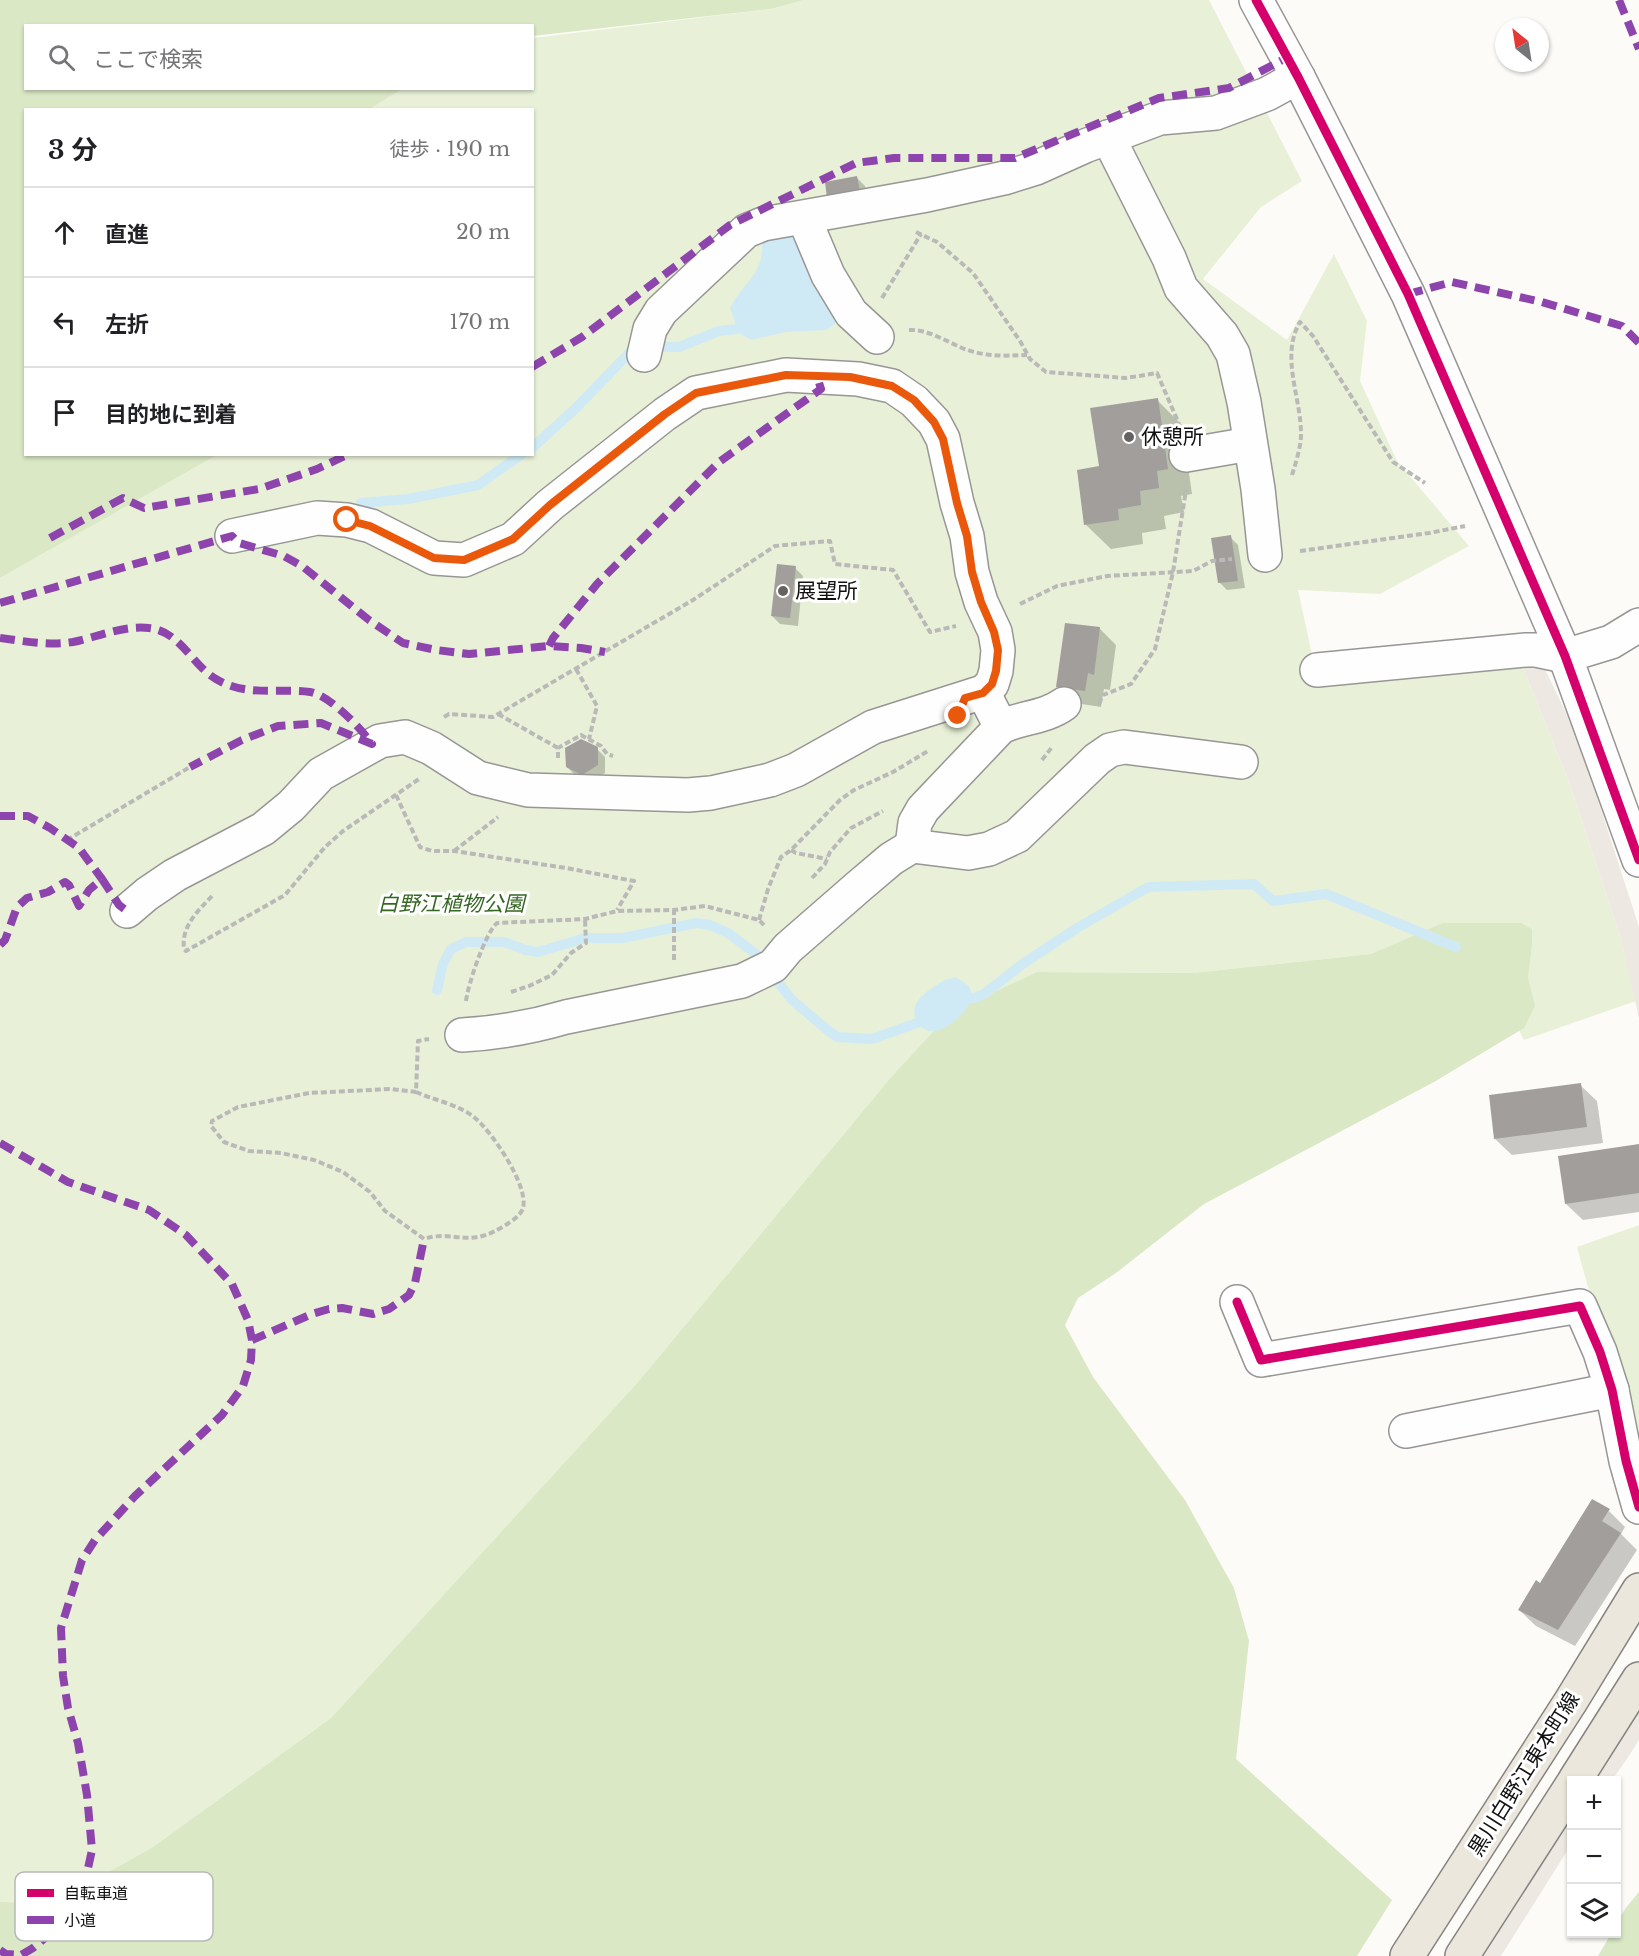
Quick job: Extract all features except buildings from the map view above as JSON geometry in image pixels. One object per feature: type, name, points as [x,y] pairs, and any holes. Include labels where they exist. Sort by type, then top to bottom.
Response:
[{"type":"main road","name":"黒川白野江東本町線","points":[[1407,1956],[1639,1590]]},
{"type":"main road","points":[[1578,1776],[1639,1679]]},
{"type":"main road","points":[[1462,1956],[1567,1793]]},
{"type":"street","points":[[1256,0],[1298,77],[1408,294],[1565,656],[1639,860]]},
{"type":"street","points":[[644,355],[650,329],[661,311],[746,231],[762,224],[927,195],[1004,178],[1036,168],[1108,137],[1160,118],[1216,114],[1267,94],[1298,77]]},
{"type":"street","points":[[1108,137],[1169,258],[1181,288],[1222,335],[1233,354],[1244,402],[1258,489],[1280,553]]},
{"type":"street","points":[[804,218],[828,275],[851,314],[877,322]]},
{"type":"street","points":[[127,911],[147,894],[176,875],[263,829],[291,806],[321,774],[380,741],[405,737],[431,748],[478,778],[545,791],[688,795],[711,793],[770,780],[796,770],[873,727],[983,693],[992,684],[996,671],[998,650],[994,632],[981,602],[972,572],[967,536],[943,439],[934,422],[914,400],[892,386],[850,377],[786,375],[696,393],[665,414],[550,505],[513,539],[464,560],[434,558],[370,526],[347,520],[317,518],[232,536]]},
{"type":"street","points":[[1186,455],[1250,444]]},
{"type":"street","points":[[1317,670],[1536,650],[1565,656],[1611,642],[1639,625]]},
{"type":"street","points":[[983,693],[1001,727]]},
{"type":"street","points":[[912,846],[915,823],[923,809],[1001,727],[1010,722],[1048,713],[1064,705]]},
{"type":"street","points":[[462,1035],[482,1034],[546,1023],[742,981],[773,964],[883,866],[912,846],[968,852],[989,849],[1005,843],[1017,836],[1097,759],[1110,750],[1124,747],[1241,762]]},
{"type":"street","points":[[1237,1302],[1261,1360],[1580,1306],[1600,1352],[1612,1390],[1626,1461],[1639,1507]]},
{"type":"street","points":[[1406,1431],[1612,1390]]},
{"type":"path","points":[[875,204],[887,219],[900,227],[937,242],[972,273],[1028,355],[1046,372],[1126,378],[1157,373],[1186,441],[1186,492],[1173,572]]},
{"type":"path","points":[[921,234],[877,322],[885,332],[915,330],[944,339],[964,349],[994,357],[1028,355]]},
{"type":"path","points":[[1292,478],[1301,434],[1292,358],[1293,334],[1300,322],[1313,336],[1393,462],[1425,483]]},
{"type":"path","points":[[1280,553],[1430,533],[1465,526]]},
{"type":"path","points":[[405,737],[449,714],[492,717],[498,714],[693,600],[775,546],[830,541],[835,564],[893,570],[930,632],[997,616],[1057,586],[1107,576],[1193,571],[1212,561]]},
{"type":"path","points":[[576,669],[597,706],[589,739]]},
{"type":"path","points":[[498,714],[558,748]]},
{"type":"path","points":[[454,851],[525,798],[545,791],[558,748],[581,735],[601,746],[608,754]]},
{"type":"path","points":[[759,920],[781,856],[791,850],[840,800],[854,790],[903,767],[934,746]]},
{"type":"path","points":[[214,893],[195,915],[186,931],[183,941],[186,951],[285,895],[325,847],[343,831],[413,784],[445,758]]},
{"type":"path","points":[[67,840],[190,767]]},
{"type":"path","points":[[396,795],[420,847],[432,851],[454,851],[556,866],[634,881],[617,910]]},
{"type":"path","points":[[791,850],[827,859]]},
{"type":"path","points":[[416,1092],[418,1041],[462,1035],[466,997],[486,940],[492,927],[497,923],[585,919],[617,910],[674,910],[705,906],[759,920],[764,924],[773,964]]},
{"type":"path","points":[[674,910],[674,931]]},
{"type":"path","points":[[508,993],[552,975],[571,953],[586,943],[585,919]]},
{"type":"path","points":[[466,997],[476,997]]},
{"type":"path","points":[[391,1089],[416,1092],[474,1116],[499,1143],[518,1182],[524,1202],[523,1211],[517,1217],[481,1238],[465,1239],[435,1235],[424,1239],[385,1211],[370,1192],[343,1172],[314,1160],[281,1153],[249,1151],[224,1142],[211,1126],[213,1121],[238,1107],[309,1094],[391,1089]]},
{"type":"green space","points":[[0,0],[804,0],[771,9],[534,36],[534,24],[24,24],[24,90],[400,90],[372,108],[24,108],[24,456],[215,456],[0,578]]},
{"type":"green space","name":"白野江植物公園","points":[[804,0],[1209,0],[1302,181],[1261,207],[1203,279],[1287,340],[1334,254],[1367,321],[1360,381],[1397,461],[1469,546],[1380,594],[1298,590],[1318,682],[1521,663],[1568,779],[1620,936],[1636,1001],[1524,1040],[1479,954],[1442,923],[1371,954],[1192,973],[1037,972],[951,1012],[892,1076],[638,1382],[331,1718],[153,1847],[108,1872],[15,1872],[15,1902],[0,1902],[0,578],[215,456],[534,456],[534,108],[373,107],[400,90],[534,90],[534,38],[771,9]]},
{"type":"green space","points":[[1442,923],[1521,923],[1532,929],[1528,978],[1535,1006],[1524,1028],[1434,1082],[1204,1204],[1116,1273],[1078,1298],[1065,1325],[1093,1377],[1185,1500],[1234,1588],[1249,1641],[1236,1759],[1392,1900],[1357,1956],[0,1956],[0,1902],[15,1902],[15,1941],[213,1941],[213,1872],[108,1872],[153,1847],[331,1718],[638,1382],[892,1076],[951,1012],[1037,972],[1192,973],[1371,954]]},
{"type":"green space","points":[[1639,1225],[1639,1473],[1620,1370],[1588,1287],[1577,1247]]},
{"type":"green space","points":[[1639,1892],[1639,1956],[1598,1956],[1609,1938],[1621,1938],[1621,1916]]},
{"type":"shaded area","points":[[1521,663],[1544,667],[1570,721],[1587,766],[1639,927],[1639,1018],[1620,936],[1568,779]]},
{"type":"shaded area","points":[[1639,1704],[1639,1740],[1627,1759],[1615,1776],[1592,1776]]},
{"type":"shaded area","points":[[1567,1815],[1567,1851],[1501,1956],[1479,1956]]},
{"type":"water","points":[[794,235],[837,318],[835,324],[826,330],[786,332],[751,340],[739,333],[730,308],[760,262],[762,241]]},
{"type":"water","points":[[956,977],[969,986],[974,998],[950,1025],[937,1031],[925,1030],[916,1020],[914,1011],[918,1000],[940,983]]},
{"type":"waterway","points":[[656,347],[679,347],[719,331],[737,329]]},
{"type":"waterway","points":[[534,446],[576,408],[632,350],[636,351]]},
{"type":"waterway","points":[[361,503],[408,499],[478,485],[519,456]]},
{"type":"waterway","points":[[974,998],[984,994],[1024,963],[1077,928],[1149,887],[1254,884],[1273,901],[1326,894],[1456,947]]},
{"type":"waterway","points":[[591,938],[623,938],[696,923],[710,925],[728,933],[756,954],[792,1000],[837,1037],[872,1039],[917,1023]]},
{"type":"waterway","points":[[437,990],[443,964],[451,949],[466,942],[504,942],[538,952],[582,939]]},
{"type":"marked path","points":[[1619,0],[1639,49]]},
{"type":"marked path","points":[[534,366],[582,337],[730,225],[856,163],[894,158],[1015,158],[1159,98],[1229,88],[1288,57]]},
{"type":"marked path","points":[[1408,294],[1452,282],[1542,302],[1622,326],[1639,343]]},
{"type":"marked path","points":[[549,646],[597,584],[719,462],[821,389],[817,376]]},
{"type":"marked path","points":[[50,538],[123,498],[144,508],[259,489],[317,469],[345,456]]},
{"type":"marked path","points":[[0,603],[232,536],[239,543],[284,556],[302,566],[369,620],[403,643],[469,654],[549,646],[605,652]]},
{"type":"marked path","points":[[0,638],[36,643],[64,643],[130,628],[160,630],[177,642],[208,673],[227,685],[250,690],[298,691],[318,694],[344,713],[372,744],[321,723],[278,726],[242,740],[190,767]]},
{"type":"marked path","points":[[0,816],[28,816],[50,828],[79,848],[102,879]]},
{"type":"marked path","points":[[0,945],[5,940],[17,907],[27,898],[48,892],[65,882],[69,885],[79,906],[89,890],[102,879],[119,905],[127,911]]},
{"type":"marked path","points":[[0,1143],[68,1182],[149,1210],[186,1235],[232,1284],[248,1320],[252,1340]]},
{"type":"marked path","points":[[87,1872],[92,1850],[87,1795],[63,1676],[61,1628],[82,1560],[95,1540],[135,1496],[222,1415],[243,1386],[251,1360],[252,1340],[329,1309],[342,1308],[373,1314],[389,1309],[409,1295],[415,1283],[424,1239]]},
{"type":"marked path","points":[[0,1950],[6,1954],[21,1955],[41,1941]]},
{"type":"cycle path","points":[[1256,0],[1298,77],[1408,294],[1565,656],[1639,860]]},
{"type":"cycle path","points":[[1237,1302],[1261,1360],[1580,1306],[1600,1352],[1612,1390],[1626,1461],[1639,1507]]},
{"type":"place","name":"休憩所","points":[[1129,437]]},
{"type":"place","name":"展望所","points":[[783,591]]},
{"type":"route","points":[[347,520],[370,526],[434,558],[464,560],[513,539],[550,505],[665,414],[696,393],[786,375],[850,377],[892,386],[914,400],[934,422],[943,439],[967,536],[972,572],[981,602],[994,632],[998,650],[992,684],[983,693],[965,698],[958,716]]}]
